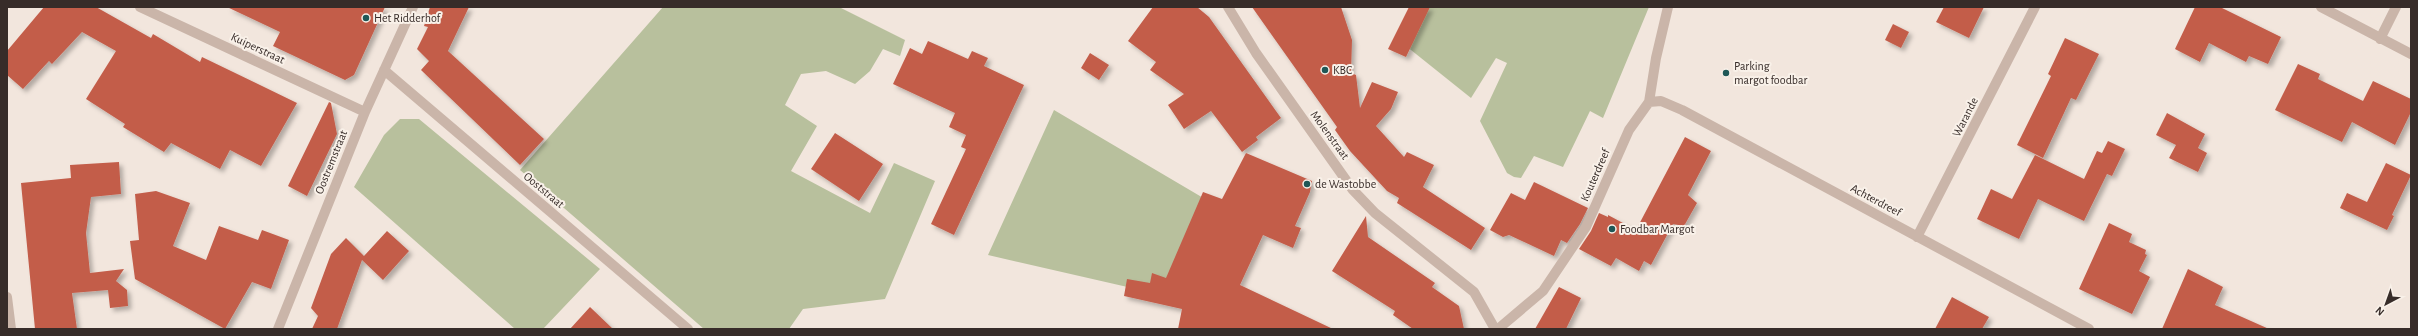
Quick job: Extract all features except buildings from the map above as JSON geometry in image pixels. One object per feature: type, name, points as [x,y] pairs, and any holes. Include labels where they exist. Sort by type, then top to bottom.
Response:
[{"type":"street","name":"Kuiperstraat","points":[[140,7],[365,112]]},
{"type":"street","name":"Oostremstraat","points":[[278,329],[365,112],[413,7]]},
{"type":"street","name":"Kouterdreef","points":[[1496,329],[1543,291],[1586,227],[1629,130],[1649,102],[1656,58],[1668,7]]},
{"type":"street","name":"Warande","points":[[1918,237],[2035,7]]},
{"type":"street","points":[[2321,7],[2411,54]]},
{"type":"street","points":[[2380,39],[2396,7]]},
{"type":"street","name":"Molenstraat","points":[[1231,8],[1256,53],[1353,190],[1374,213],[1474,292],[1496,329]]},
{"type":"street","name":"Ooststraat","points":[[384,70],[688,329]]},
{"type":"street","name":"Achterdreef","points":[[1649,102],[1661,101],[1682,110],[2089,329]]},
{"type":"street","points":[[7,297],[11,329]]},
{"type":"green space","points":[[663,7],[839,7],[905,40],[900,56],[883,49],[870,71],[855,84],[826,71],[801,74],[785,105],[817,126],[791,171],[870,213],[894,163],[935,181],[885,299],[803,309],[789,329],[704,329],[520,170]]},
{"type":"green space","points":[[1422,7],[1649,7],[1603,118],[1590,111],[1563,167],[1534,156],[1521,178],[1514,177],[1507,173],[1480,121],[1507,63],[1496,58],[1471,98],[1406,46]]},
{"type":"green space","points":[[1054,110],[1222,209],[1193,302],[988,255]]},
{"type":"green space","points":[[400,119],[419,119],[600,269],[543,329],[515,329],[354,187],[384,135]]},
{"type":"place","name":"Het Ridderhof","points":[[366,18]]},
{"type":"place","name":"KBC","points":[[1325,70]]},
{"type":"place","name":"Parking margot foodbar","points":[[1726,73]]},
{"type":"place","name":"de Wastobbe","points":[[1307,184]]},
{"type":"place","name":"Foodbar Margot","points":[[1612,229]]}]
